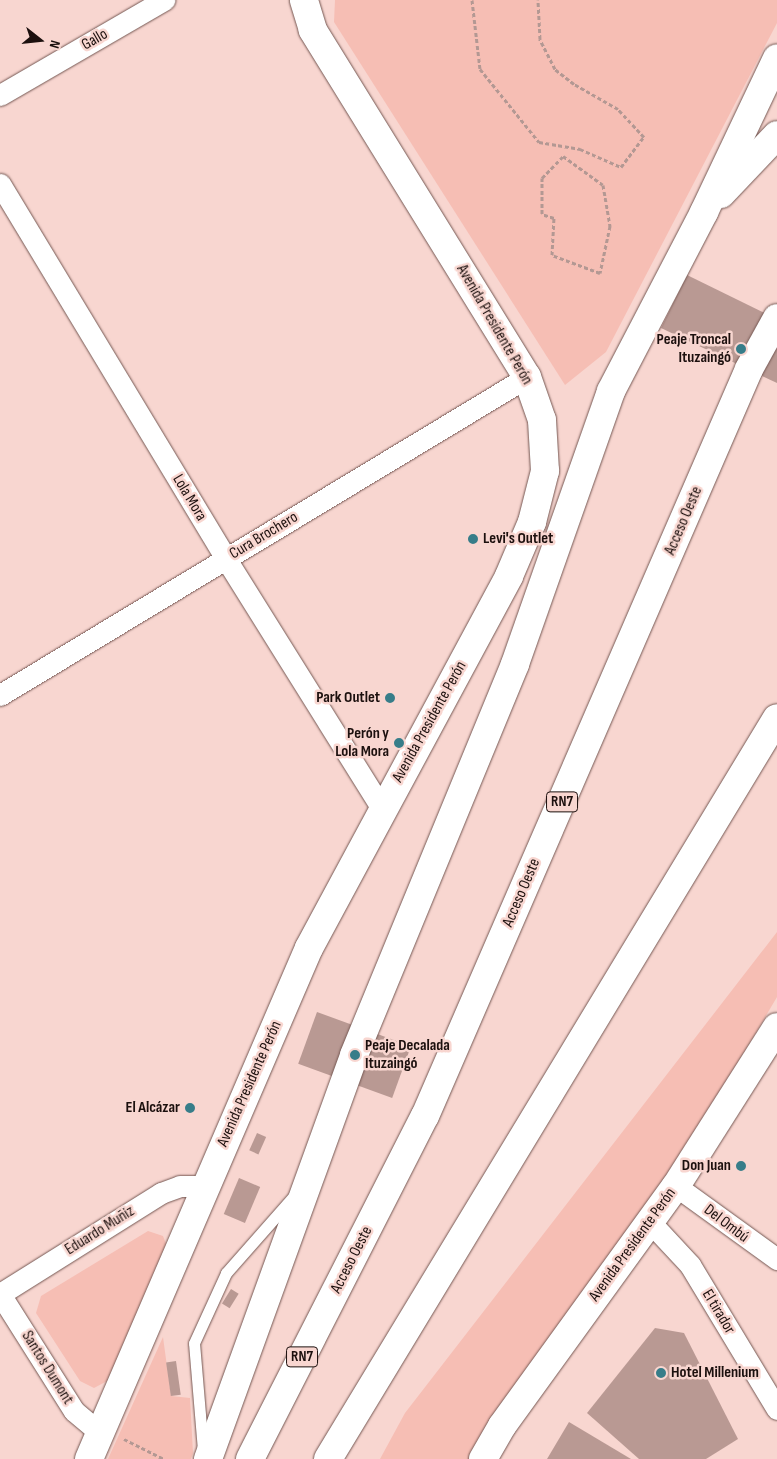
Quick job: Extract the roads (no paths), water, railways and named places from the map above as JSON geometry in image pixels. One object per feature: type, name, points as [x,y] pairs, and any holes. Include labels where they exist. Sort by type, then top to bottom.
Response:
[{"type":"main road","name":"Avenida Presidente Perón","points":[[89,1459],[111,1435],[206,1186],[309,948],[382,809],[509,576],[532,522],[545,471],[542,420],[528,377],[313,30],[304,0]]},
{"type":"main road","points":[[208,1459],[354,1055],[515,664],[611,390],[704,212],[777,58]]},
{"type":"main road","points":[[704,212],[777,135]]},
{"type":"main road","name":"Acceso Oeste","points":[[250,1459],[425,1116],[749,369],[777,318]]},
{"type":"main road","points":[[328,1459],[777,718]]},
{"type":"main road","name":"Avenida Presidente Perón","points":[[483,1459],[502,1426],[676,1186],[777,1027]]},
{"type":"street","name":"Gallo","points":[[0,95],[164,0]]},
{"type":"street","name":"Lola Mora","points":[[0,184],[226,559],[382,809]]},
{"type":"street","name":"Cura Brochero","points":[[0,695],[528,377]]},
{"type":"street","name":"Eduardo Muñiz","points":[[0,1294],[161,1193],[180,1186],[206,1186]]},
{"type":"street","name":"Del Ombú","points":[[676,1186],[744,1239],[777,1259]]},
{"type":"street","name":"El tirador","points":[[650,1222],[690,1265],[777,1409]]},
{"type":"street","name":"Santos Dumont","points":[[0,1294],[74,1411],[111,1435]]},
{"type":"lane","points":[[203,1459],[194,1343],[226,1273],[312,1174]]},
{"type":"place","name":"Peaje Troncal Ituzaingó","points":[[741,349]]},
{"type":"place","name":"Levi's Outlet","points":[[473,539]]},
{"type":"place","name":"Park Outlet","points":[[390,698]]},
{"type":"place","name":"Perón y Lola Mora","points":[[399,743]]},
{"type":"place","name":"Peaje Decalada Ituzaingó","points":[[355,1055]]},
{"type":"place","name":"El Alcázar","points":[[190,1108]]},
{"type":"place","name":"Don Juan","points":[[741,1166]]},
{"type":"place","name":"Hotel Millenium","points":[[661,1373]]}]
